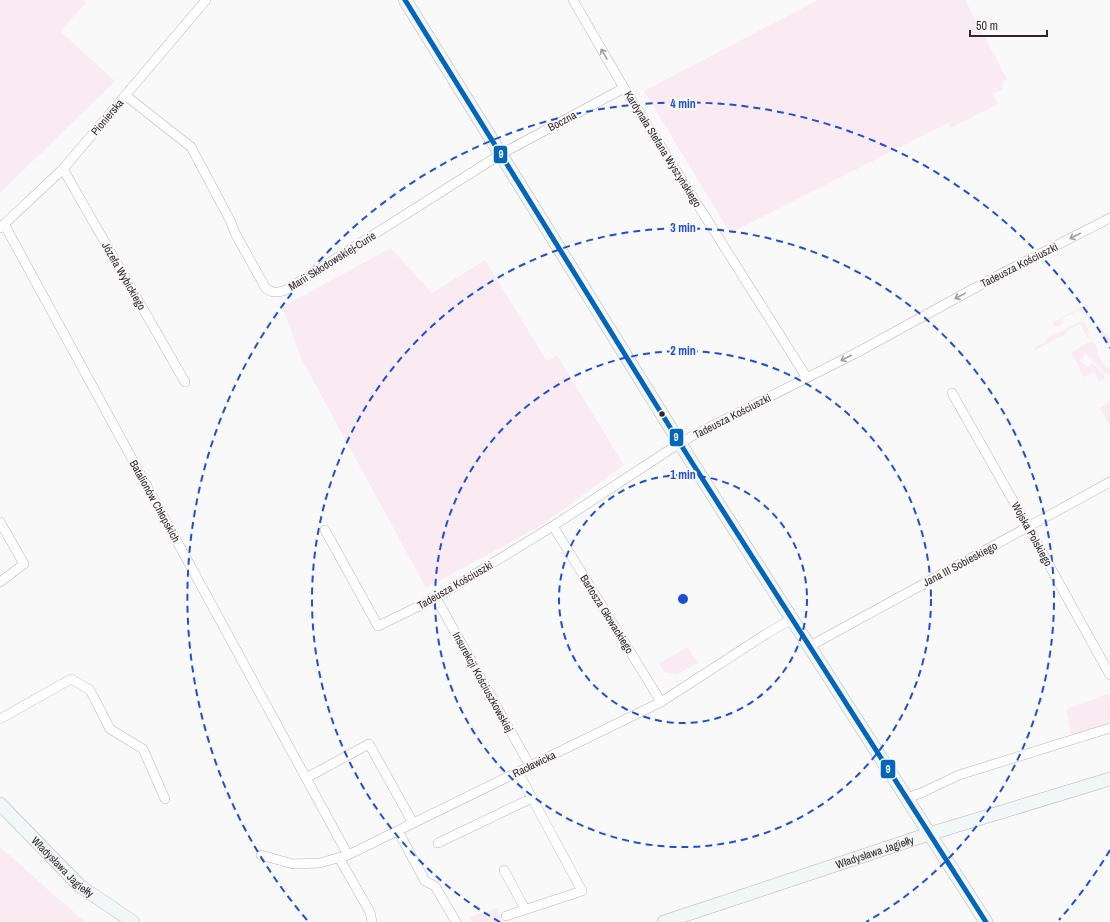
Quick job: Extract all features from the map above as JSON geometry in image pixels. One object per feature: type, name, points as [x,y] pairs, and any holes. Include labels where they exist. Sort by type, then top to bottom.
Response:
[{"type":"street","name":"Pionierska","points":[[2,226],[63,169],[206,0]]},
{"type":"street","points":[[405,0],[680,443],[986,922]]},
{"type":"street","name":"Kardynała Stefana Wyszyńskiego","points":[[573,0],[624,88],[807,378]]},
{"type":"street","name":"Boczna","points":[[501,154],[624,88]]},
{"type":"street","name":"Marii Skłodowskiej-Curie","points":[[125,95],[191,147],[231,222],[235,233],[265,287],[275,293],[286,290],[501,154]]},
{"type":"street","name":"Józefa Wybickiego","points":[[63,169],[185,382]]},
{"type":"street","name":"Tadeusza Kościuszki","points":[[325,530],[378,626],[436,598],[553,526],[694,435],[856,353],[1110,218]]},
{"type":"street","name":"Batalionów Chłopskich","points":[[2,226],[306,778],[370,912],[372,922]]},
{"type":"street","name":"Wojska Polskiego","points":[[952,394],[1110,675]]},
{"type":"street","name":"Jana III Sobieskiego","points":[[810,646],[1110,482]]},
{"type":"street","points":[[0,522],[24,564],[0,582]]},
{"type":"street","name":"Bartosza Głowackiego","points":[[553,526],[661,702]]},
{"type":"street","name":"Insurekcji Kościuszkowskiej","points":[[436,598],[530,766]]},
{"type":"street","name":"Racławicka","points":[[260,855],[293,864],[320,863],[343,857],[661,702],[761,637],[792,619]]},
{"type":"street","points":[[0,719],[72,679],[90,690],[110,729],[143,749],[165,799]]},
{"type":"street","points":[[907,798],[959,775],[1110,728]]},
{"type":"street","points":[[306,778],[369,744],[413,823]]},
{"type":"street","points":[[506,916],[582,891],[518,772]]},
{"type":"street","name":"Władysława Jagiełły","points":[[664,922],[929,834],[1110,779]]},
{"type":"street","points":[[438,843],[532,798]]},
{"type":"street","name":"Władysława Jagiełły","points":[[0,804],[80,886],[133,922]]},
{"type":"street","points":[[398,831],[425,881],[435,886],[456,922]]},
{"type":"street","points":[[504,870],[525,910]]},
{"type":"shaded area","points":[[0,0],[83,0],[86,3],[60,31],[115,81],[0,193]]},
{"type":"shaded area","points":[[818,0],[965,0],[1007,79],[1003,81],[1002,89],[993,94],[998,104],[951,128],[948,123],[730,233],[644,91]]},
{"type":"shaded area","points":[[391,248],[432,293],[485,260],[547,361],[557,355],[624,465],[542,525],[426,588],[302,360],[282,307]]},
{"type":"shaded area","points":[[1085,305],[1092,320],[1079,310],[1062,318],[1064,323],[1055,327],[1053,322]]},
{"type":"shaded area","points":[[1092,320],[1110,338],[1110,344],[1104,340]]},
{"type":"shaded area","points":[[1083,321],[1090,332],[1087,333],[1090,338],[1088,339],[1080,324],[1067,330],[1068,333],[1035,350],[1034,348],[1045,342],[1046,339]]},
{"type":"shaded area","points":[[1092,341],[1096,345],[1102,362],[1110,370],[1110,375],[1108,375],[1093,361],[1091,357],[1087,356],[1087,354],[1083,355],[1082,360],[1080,360],[1082,364],[1083,363],[1086,365],[1086,367],[1093,364],[1104,375],[1105,378],[1099,381],[1094,372],[1084,377],[1071,352]]},
{"type":"shaded area","points":[[1110,402],[1110,426],[1100,408]]},
{"type":"shaded area","points":[[688,647],[698,663],[677,674],[665,673],[659,663]]},
{"type":"shaded area","points":[[1108,694],[1110,705],[1110,723],[1071,735],[1066,709]]},
{"type":"shaded area","points":[[0,847],[85,922],[0,922]]},
{"type":"shaded area","points":[[497,908],[501,922],[472,922],[469,917]]},
{"type":"transit line","name":"9","points":[[405,0],[691,461],[986,922]]}]
